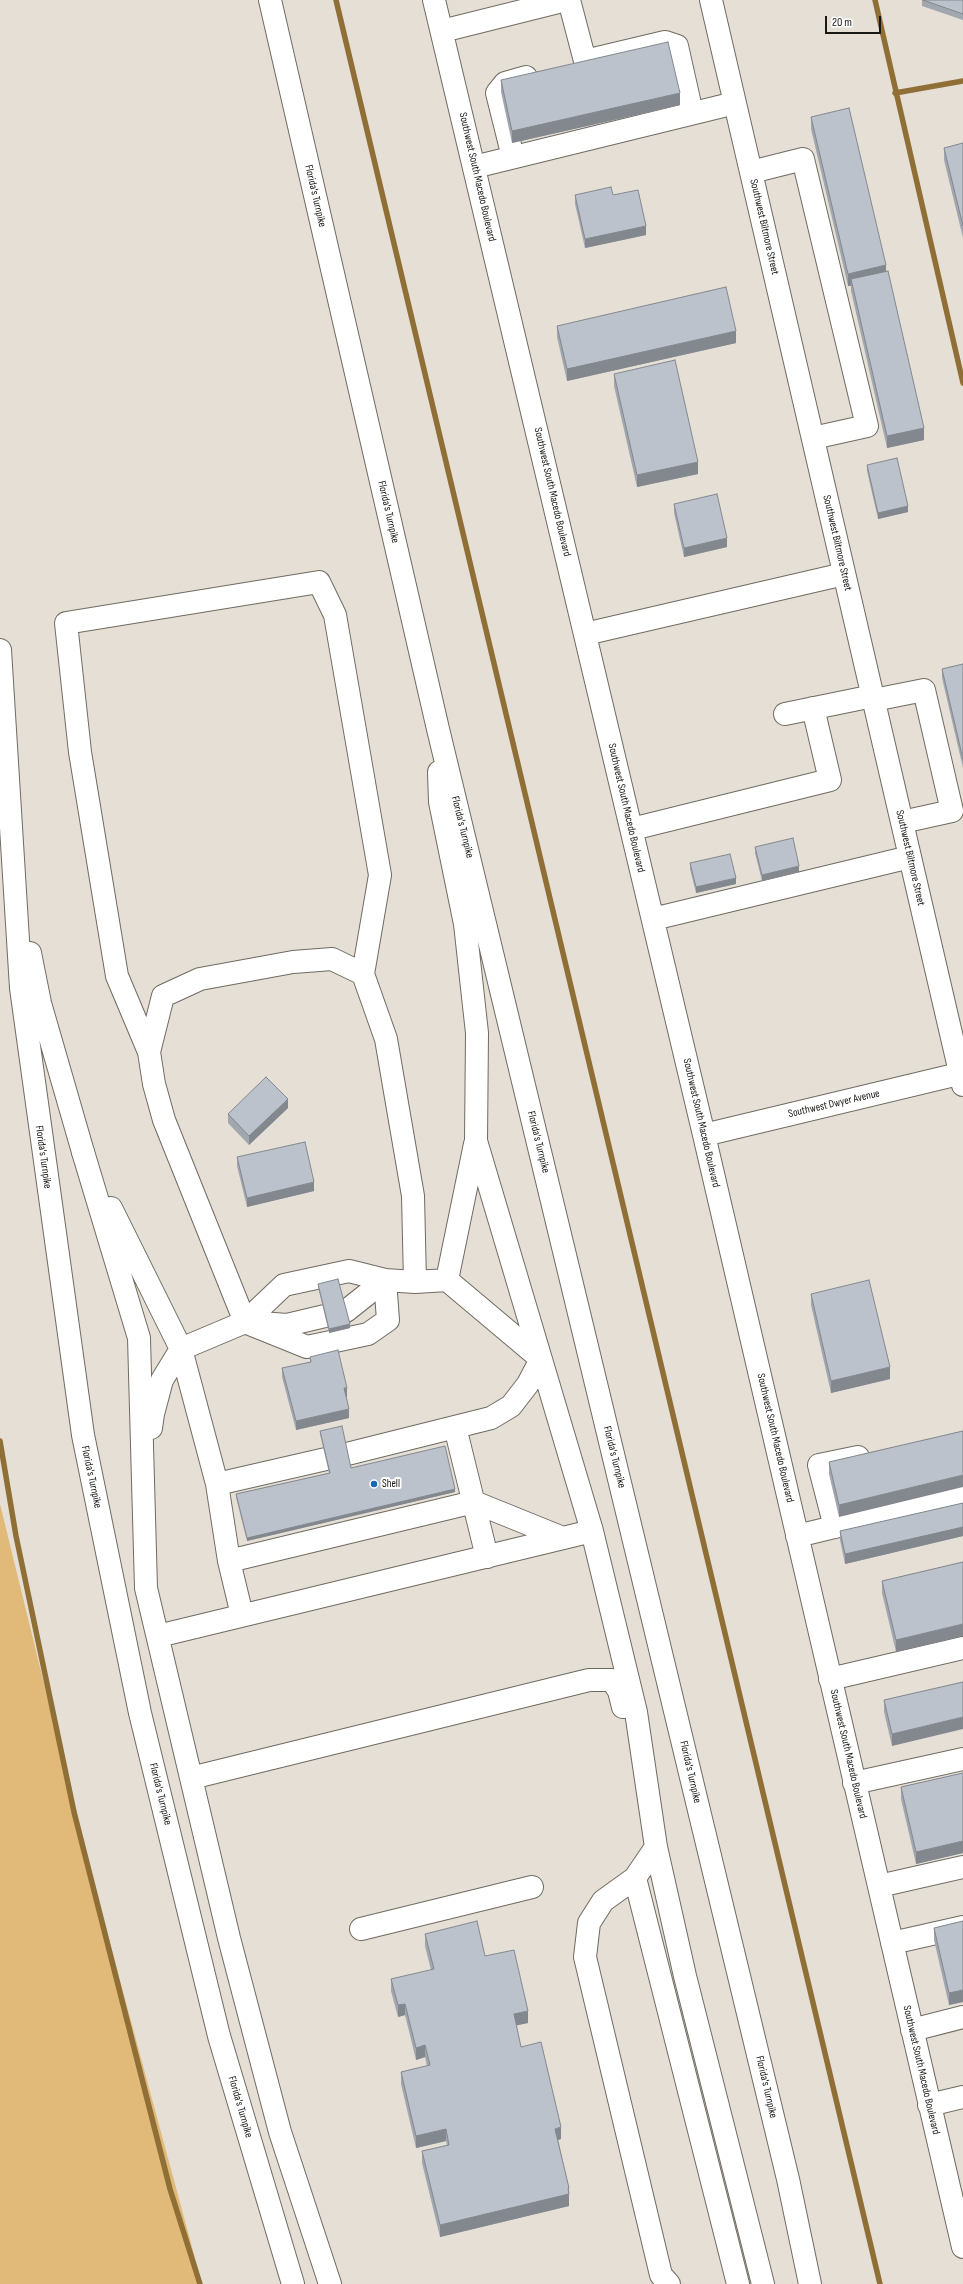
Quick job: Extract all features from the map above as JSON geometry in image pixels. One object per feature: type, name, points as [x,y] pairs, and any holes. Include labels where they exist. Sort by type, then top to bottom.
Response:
[{"type":"main road","name":"Florida's Turnpike","points":[[270,0],[438,729],[784,2164],[810,2284]]},
{"type":"main road","name":"Southwest South Macedo Boulevard","points":[[434,0],[632,829],[963,2247]]},
{"type":"main road","points":[[442,31],[568,0],[577,66],[617,60],[652,51],[665,42],[677,46],[692,113]]},
{"type":"main road","name":"Southwest Biltmore Street","points":[[711,0],[962,1077]]},
{"type":"main road","points":[[513,157],[497,93],[505,82],[520,83],[547,72]]},
{"type":"main road","points":[[474,167],[513,157],[536,145],[668,113],[692,113],[735,103]]},
{"type":"main road","points":[[751,172],[803,159],[867,426],[813,438]]},
{"type":"main road","points":[[585,634],[844,574]]},
{"type":"main road","points":[[385,1280],[388,1320],[368,1334],[307,1347],[245,1322],[164,1120],[154,1084],[150,1052],[118,976],[80,752],[66,623],[319,582],[335,616],[380,875],[363,974],[386,1039],[397,1101],[413,1196],[415,1282]]},
{"type":"main road","name":"Florida's Turnpike","points":[[0,650],[12,864],[21,988],[83,1435],[140,1713],[219,2036],[293,2284]]},
{"type":"main road","points":[[785,714],[924,690],[952,811],[902,822]]},
{"type":"main road","points":[[632,829],[830,780],[813,708]]},
{"type":"main road","points":[[438,729],[440,802],[466,924],[477,1033],[476,1141],[447,1280]]},
{"type":"main road","points":[[653,919],[910,857]]},
{"type":"main road","points":[[12,864],[40,1002],[139,1338],[146,1588],[228,1938],[280,2132],[330,2284]]},
{"type":"main road","points":[[150,1052],[163,996],[200,979],[293,962],[332,959],[363,974]]},
{"type":"main road","name":"Southwest Dwyer Avenue","points":[[704,1135],[962,1077]]},
{"type":"main road","points":[[476,1141],[592,1531],[636,1712],[641,1755],[656,1847],[685,1976],[763,2284]]},
{"type":"main road","points":[[83,1152],[181,1349],[217,1484],[229,1561],[242,1615]]},
{"type":"main road","points":[[144,1497],[153,1414],[162,1380],[181,1349],[245,1322],[284,1285],[349,1271],[385,1280],[415,1282],[447,1280],[541,1359]]},
{"type":"main road","points":[[346,1311],[385,1280]]},
{"type":"main road","points":[[245,1322],[287,1325],[325,1316]]},
{"type":"main road","points":[[347,1454],[491,1418],[511,1406],[528,1384],[541,1359]]},
{"type":"main road","points":[[455,1427],[487,1557]]},
{"type":"main road","points":[[835,1527],[819,1465],[880,1452]]},
{"type":"main road","points":[[217,1484],[326,1459]]},
{"type":"main road","points":[[797,1536],[963,1496]]},
{"type":"main road","points":[[229,1561],[474,1502],[564,1538]]},
{"type":"main road","points":[[158,1636],[592,1531]]},
{"type":"main road","points":[[830,1678],[963,1648]]},
{"type":"main road","points":[[191,1778],[588,1680],[612,1680],[619,1691],[626,1721],[641,1755]]},
{"type":"main road","points":[[854,1783],[963,1759]]},
{"type":"main road","points":[[656,1847],[635,1878],[603,1901],[589,1923],[586,1958],[661,2275],[669,2284]]},
{"type":"main road","points":[[879,1886],[963,1866]]},
{"type":"main road","points":[[635,1878],[732,2278]]},
{"type":"main road","points":[[361,1929],[532,1887]]},
{"type":"main road","points":[[892,1943],[963,1927]]},
{"type":"main road","points":[[912,2030],[963,2017]]},
{"type":"main road","points":[[929,2105],[963,2097]]},
{"type":"shaded area","points":[[0,1504],[85,1851],[202,2284],[0,2284]]},
{"type":"building","points":[[923,0],[963,0],[963,14]]},
{"type":"building","points":[[668,42],[680,93],[512,131],[501,80]]},
{"type":"building","points":[[849,108],[886,265],[848,274],[811,117]]},
{"type":"building","points":[[963,143],[963,226],[944,148]]},
{"type":"building","points":[[611,187],[613,195],[638,190],[646,226],[585,239],[575,195]]},
{"type":"building","points":[[888,271],[924,428],[887,436],[851,279]]},
{"type":"building","points":[[726,287],[736,331],[567,369],[557,326]]},
{"type":"building","points":[[675,360],[698,462],[637,475],[614,374]]},
{"type":"building","points":[[897,458],[908,506],[878,513],[867,465]]},
{"type":"building","points":[[717,494],[727,538],[684,548],[674,504]]},
{"type":"building","points":[[963,664],[963,759],[942,669]]},
{"type":"building","points":[[793,838],[799,866],[762,875],[755,847]]},
{"type":"building","points":[[730,854],[736,878],[696,887],[690,863]]},
{"type":"building","points":[[266,1077],[288,1099],[249,1136],[228,1114]]},
{"type":"building","points":[[305,1142],[314,1182],[247,1198],[237,1157]]},
{"type":"building","points":[[338,1279],[350,1324],[329,1329],[318,1284]]},
{"type":"building","points":[[869,1280],[890,1367],[831,1381],[811,1294]]},
{"type":"building","points":[[338,1350],[347,1388],[344,1388],[349,1409],[296,1421],[282,1368],[311,1362],[310,1357]]},
{"type":"building","name":"Shell","points":[[342,1426],[351,1468],[445,1446],[455,1489],[247,1538],[236,1494],[330,1473],[320,1431]]},
{"type":"building","points":[[963,1431],[963,1475],[839,1505],[829,1462]]},
{"type":"building","points":[[963,1503],[963,1527],[845,1554],[840,1531]]},
{"type":"building","points":[[963,1562],[963,1624],[896,1640],[882,1581]]},
{"type":"building","points":[[963,1682],[963,1717],[892,1734],[884,1700]]},
{"type":"building","points":[[963,1773],[963,1841],[916,1852],[901,1787]]},
{"type":"building","points":[[477,1921],[485,1956],[514,1950],[528,2011],[514,2014],[521,2047],[541,2042],[561,2127],[555,2129],[569,2188],[569,2194],[440,2225],[422,2151],[449,2145],[446,2129],[416,2136],[401,2072],[430,2065],[425,2045],[416,2048],[405,2004],[398,2005],[391,1979],[434,1969],[425,1934]]},
{"type":"building","points":[[963,1921],[963,1990],[949,1993],[934,1928]]},
{"type":"waterway","points":[[336,0],[880,2284]]},
{"type":"waterway","points":[[875,0],[963,383]]},
{"type":"waterway","points":[[895,93],[963,81]]},
{"type":"waterway","points":[[0,1441],[16,1536],[74,1812],[170,2189],[200,2284]]},
{"type":"place","name":"Shell","points":[[374,1484]]}]
